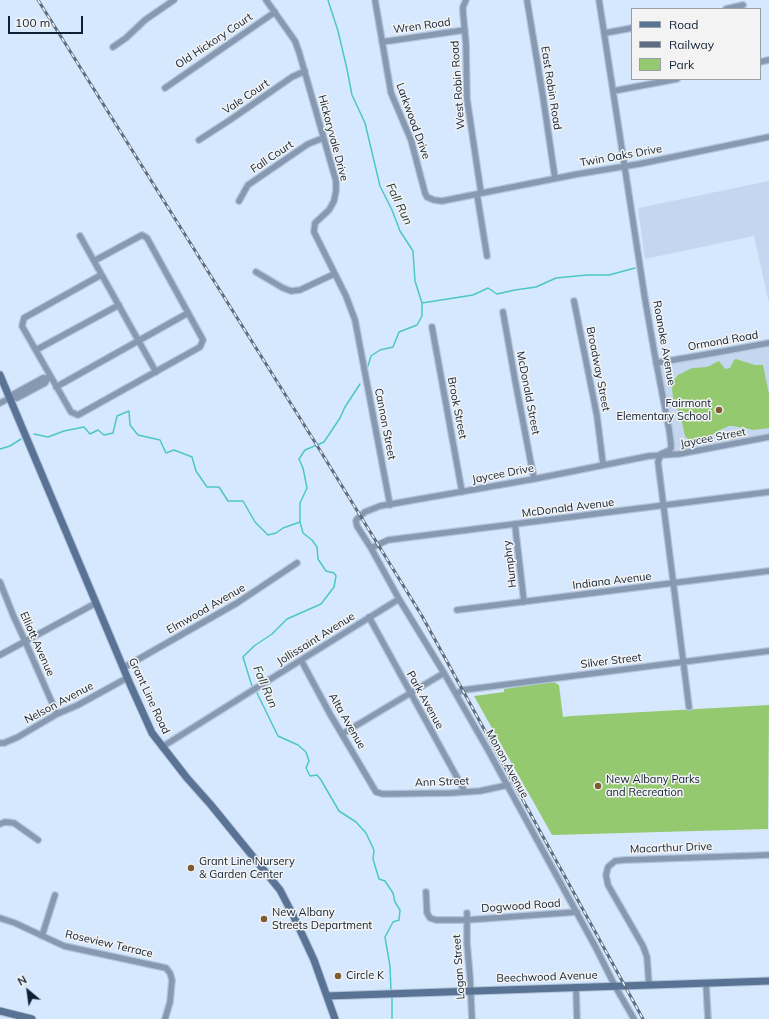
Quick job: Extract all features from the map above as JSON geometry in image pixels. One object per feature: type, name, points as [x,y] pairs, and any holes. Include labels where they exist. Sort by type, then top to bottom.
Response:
[{"type":"main road","name":"Grant Line Road","points":[[0,375],[11,397],[127,678],[152,733],[187,778],[212,805],[280,890],[314,960],[335,1019]]},
{"type":"main road","name":"Beechwood Avenue","points":[[326,996],[769,981]]},
{"type":"main road","points":[[0,1011],[32,1019]]},
{"type":"street","points":[[113,47],[126,38],[145,20],[174,0]]},
{"type":"street","name":"Hickoryvale Drive","points":[[266,0],[297,46],[336,181],[334,201],[329,210],[315,223],[314,232],[353,311],[361,348]]},
{"type":"street","name":"Larkwood Drive","points":[[376,0],[391,93],[411,140],[427,197],[438,201],[479,193]]},
{"type":"street","name":"West Robin Road","points":[[466,0],[463,12],[466,50],[467,100],[487,256]]},
{"type":"street","name":"East Robin Road","points":[[527,0],[555,178]]},
{"type":"street","name":"Roanoke Avenue","points":[[599,0],[645,299],[669,429],[671,444],[670,450],[660,455]]},
{"type":"street","points":[[730,8],[743,5]]},
{"type":"street","name":"Old Hickory Court","points":[[165,88],[275,12]]},
{"type":"street","points":[[605,33],[631,28]]},
{"type":"street","name":"Wren Road","points":[[382,42],[465,30]]},
{"type":"street","name":"Vale Court","points":[[199,140],[292,77],[305,71]]},
{"type":"street","points":[[613,91],[672,80]]},
{"type":"street","name":"Twin Oaks Drive","points":[[479,193],[769,137]]},
{"type":"street","name":"Fall Court","points":[[239,201],[248,185],[308,144],[324,138]]},
{"type":"street","points":[[94,261],[142,235],[147,238],[203,340],[200,347],[78,415],[71,412],[49,377],[22,326],[24,318],[101,275]]},
{"type":"street","points":[[80,236],[156,372]]},
{"type":"street","points":[[256,272],[291,291],[300,290],[334,274]]},
{"type":"street","name":"Broadway Street","points":[[574,301],[596,416],[603,464]]},
{"type":"street","points":[[36,350],[118,305]]},
{"type":"street","name":"McDonald Street","points":[[503,312],[534,478]]},
{"type":"street","points":[[56,387],[188,313]]},
{"type":"street","name":"Brook Street","points":[[432,328],[462,492]]},
{"type":"street","name":"Ormond Road","points":[[656,363],[769,342]]},
{"type":"street","name":"Cannon Street","points":[[361,348],[390,505]]},
{"type":"street","points":[[0,403],[43,378],[49,377]]},
{"type":"street","name":"Jaycee Street","points":[[660,455],[679,454],[769,438]]},
{"type":"street","points":[[660,455],[658,462],[689,707]]},
{"type":"street","name":"Jaycee Drive","points":[[356,523],[357,519],[368,510],[375,507],[462,492],[603,464],[660,455]]},
{"type":"street","name":"McDonald Avenue","points":[[371,548],[388,540],[769,492]]},
{"type":"street","name":"Monon Avenue","points":[[356,523],[399,599],[444,672],[508,785],[634,1019]]},
{"type":"street","name":"Humphry","points":[[515,525],[524,602]]},
{"type":"street","name":"Elmwood Avenue","points":[[123,668],[237,603],[297,563]]},
{"type":"street","name":"Indiana Avenue","points":[[457,610],[769,571]]},
{"type":"street","name":"Elliott Avenue","points":[[0,582],[57,714]]},
{"type":"street","name":"Jollissaint Avenue","points":[[162,747],[399,599]]},
{"type":"street","points":[[0,655],[96,603]]},
{"type":"street","name":"Park Avenue","points":[[368,617],[465,792]]},
{"type":"street","name":"Silver Street","points":[[456,694],[463,690],[769,651]]},
{"type":"street","name":"Alta Avenue","points":[[301,660],[376,792]]},
{"type":"street","points":[[342,734],[444,672]]},
{"type":"street","name":"Nelson Avenue","points":[[0,743],[4,743],[18,737],[57,714],[78,705],[127,678]]},
{"type":"street","name":"Ann Street","points":[[376,792],[383,794],[394,794],[465,792],[480,791],[508,785]]},
{"type":"street","points":[[0,824],[5,822],[14,823],[38,840]]},
{"type":"street","name":"Macarthur Drive","points":[[649,985],[647,957],[643,946],[608,885],[606,875],[608,867],[615,861],[625,860],[769,855]]},
{"type":"street","name":"Dogwood Road","points":[[426,892],[427,913],[430,918],[436,920],[467,920],[576,912]]},
{"type":"street","points":[[42,936],[55,895]]},
{"type":"street","name":"Logan Street","points":[[467,913],[467,943],[472,1019]]},
{"type":"street","name":"Roseview Terrace","points":[[0,918],[15,923],[71,948],[166,968],[170,973],[172,980],[170,1002],[165,1019]]},
{"type":"street","points":[[706,983],[708,1019]]},
{"type":"street","points":[[576,988],[577,1019]]},
{"type":"shaded area","points":[[769,181],[769,303],[754,236],[645,259],[638,208]]},
{"type":"shaded area","name":"Fairmont Elementary School","points":[[769,345],[769,434],[673,452],[673,437],[660,365]]},
{"type":"green space","name":"Fairmont Elementary School","points":[[736,359],[755,365],[763,365],[769,394],[769,428],[754,430],[729,426],[701,441],[694,442],[689,440],[685,436],[681,418],[673,398],[672,389],[674,380],[678,375],[692,368],[707,367],[719,361],[725,369],[730,368]]},
{"type":"green space","points":[[551,682],[559,685],[563,717],[769,705],[768,829],[552,835],[474,696],[504,692],[504,689]]},
{"type":"waterway","name":"Fall Run","points":[[328,0],[338,31],[352,95],[365,123],[380,186],[392,210],[400,231],[413,251],[415,281],[422,303],[422,316],[417,325],[399,332],[393,347],[380,350],[371,356],[368,366]]},
{"type":"waterway","points":[[422,303],[473,295],[488,288],[497,294],[536,287],[556,278],[587,275],[609,275],[635,268]]},
{"type":"waterway","name":"Fall Run","points":[[253,688],[243,657],[254,646],[272,634],[287,619],[321,604],[334,587],[336,576],[334,573],[326,571],[318,559],[317,547],[312,540],[303,533],[300,522],[300,503],[307,488],[303,468],[299,459],[305,450],[324,442],[360,384]]},
{"type":"waterway","points":[[34,434],[48,437],[64,431],[84,427],[90,434],[98,430],[104,435],[113,433],[117,416],[129,411],[130,425],[138,435],[160,440],[166,453],[174,450],[192,457],[196,471],[207,487],[219,487],[228,501],[243,501],[255,522],[268,535],[300,522]]},
{"type":"waterway","points":[[0,449],[10,446],[21,439]]},
{"type":"waterway","name":"Fall Run","points":[[256,691],[278,736],[298,745],[306,752],[309,761],[306,768],[310,776],[317,775],[339,811],[356,822],[366,833],[374,850],[373,859],[379,879],[385,881],[393,893],[395,902],[400,910],[399,920],[393,922],[385,937],[390,966],[391,991]]},
{"type":"waterway","name":"Fall Run","points":[[392,997],[392,1019]]},
{"type":"railway","points":[[38,0],[422,616],[643,1019]]},
{"type":"place","name":"Fairmont Elementary School","points":[[719,410]]},
{"type":"place","name":"New Albany Parks and Recreation","points":[[598,786]]},
{"type":"place","name":"Grant Line Nursery & Garden Center","points":[[191,868]]},
{"type":"place","name":"New Albany Streets Department","points":[[264,919]]},
{"type":"place","name":"Circle K","points":[[338,976]]}]
